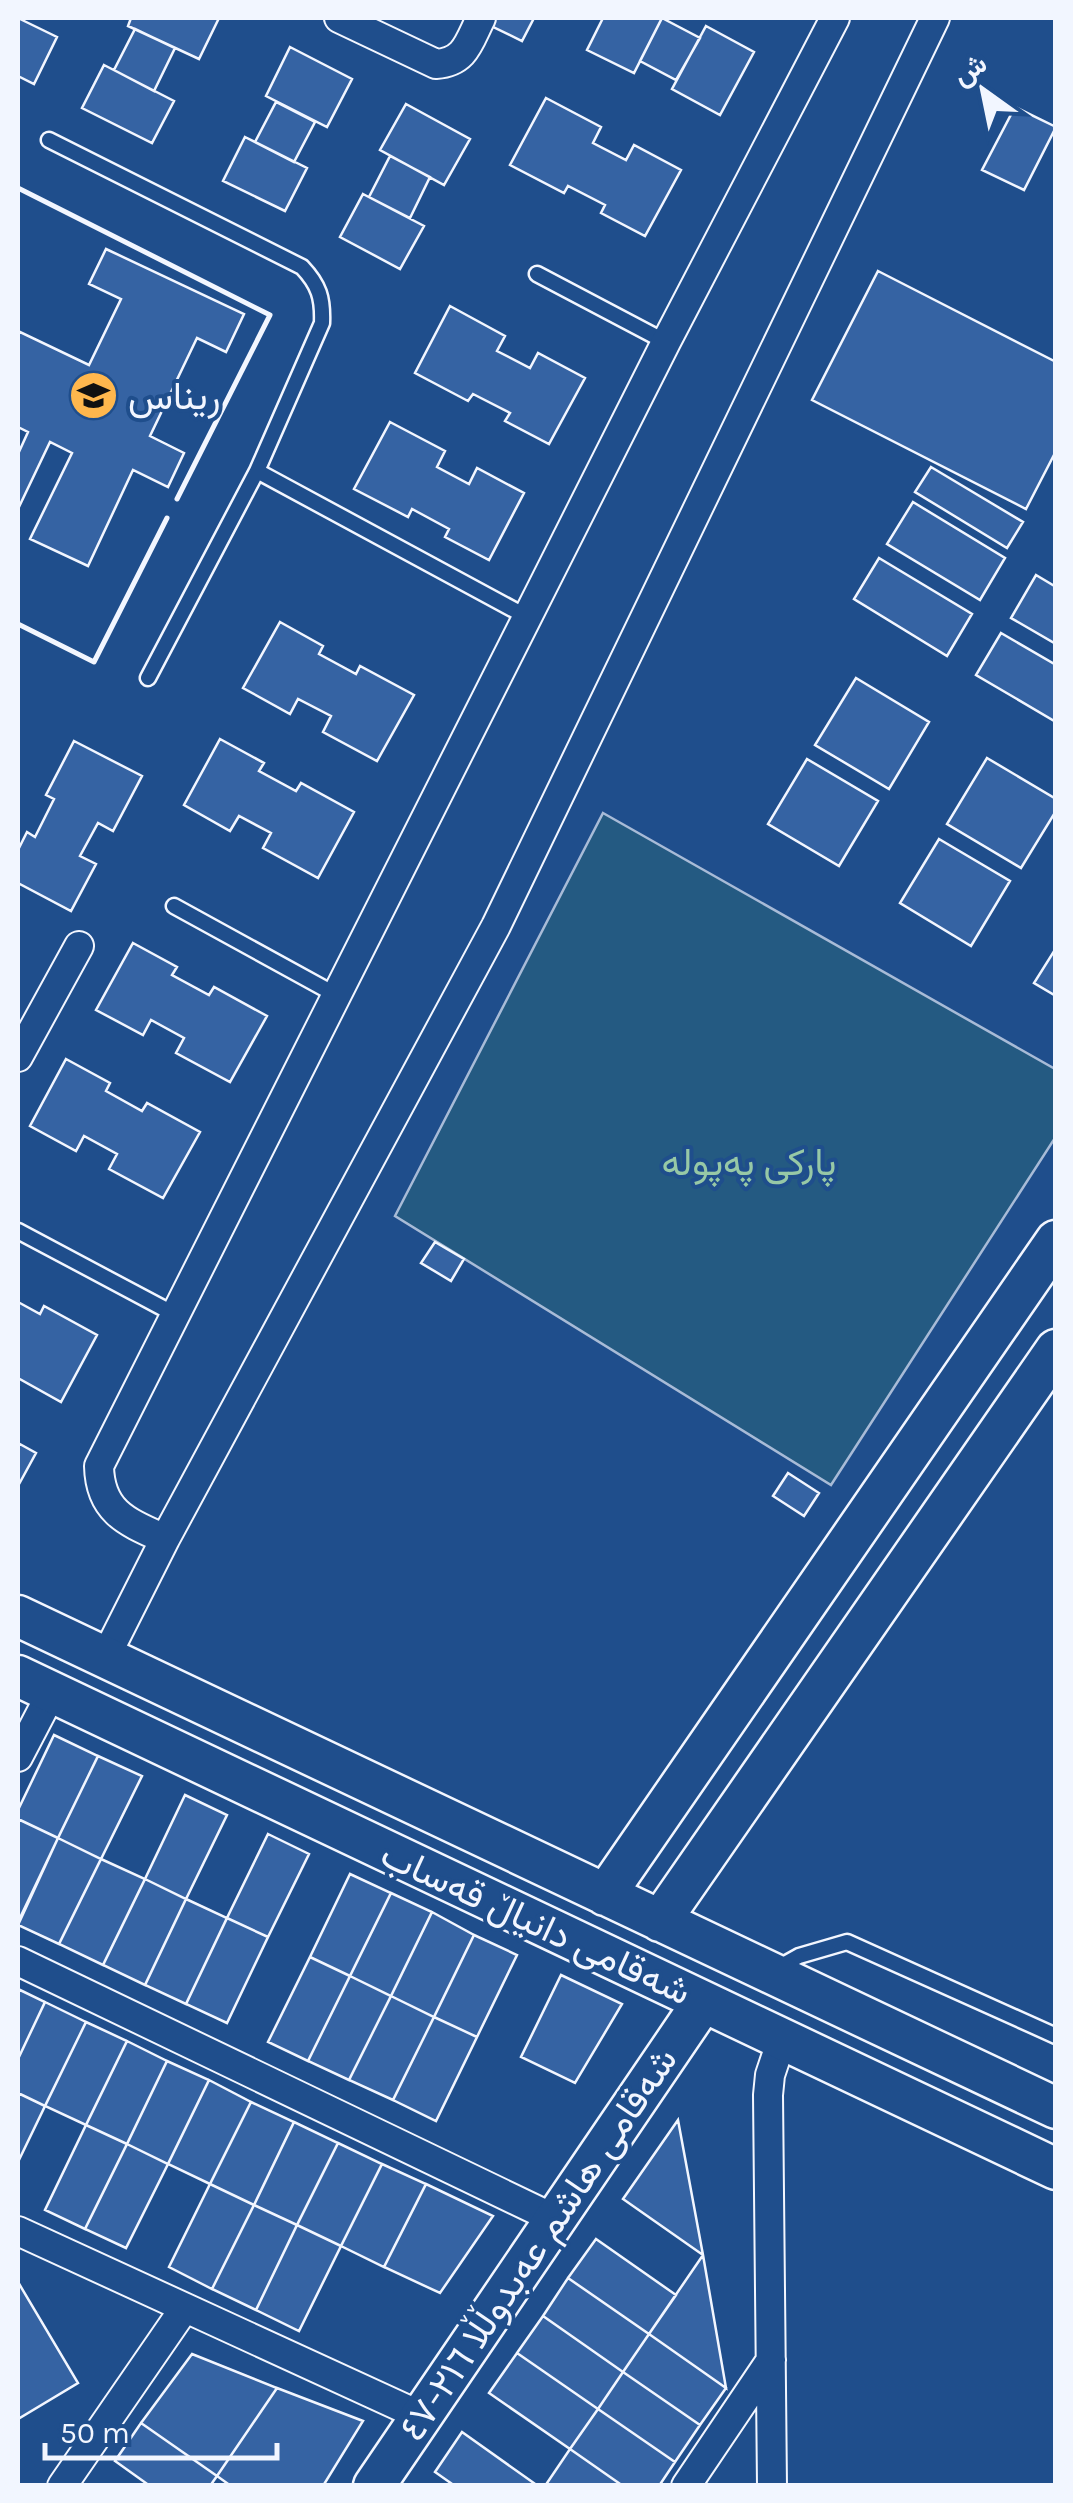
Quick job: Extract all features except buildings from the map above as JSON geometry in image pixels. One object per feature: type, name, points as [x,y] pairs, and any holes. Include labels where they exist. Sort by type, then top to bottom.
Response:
[{"type":"street","points":[[340,18],[436,64],[452,63],[463,53],[481,18]]},
{"type":"street","points":[[165,1539],[128,1522],[108,1502],[100,1488],[99,1466],[666,342],[834,18]]},
{"type":"street","points":[[105,1658],[165,1539],[496,926],[936,18]]},
{"type":"street","points":[[18,1058],[79,946]]},
{"type":"street","points":[[604,1894],[1056,1241]]},
{"type":"street","points":[[660,1921],[1056,1350]]},
{"type":"street","name":"شەقامی دانیاڵ قەساب","points":[[18,1616],[1056,2108]]},
{"type":"street","points":[[18,1756],[35,1684]]},
{"type":"street","name":"شەقامی دانیاڵ قەساب","points":[[35,1684],[1056,2169]]},
{"type":"street","points":[[304,1812],[330,1764]]},
{"type":"street","points":[[18,1961],[555,2219]]},
{"type":"street","name":"شەقامی هاشم عەبدوڵڵا ٢١٦-٤٧","points":[[374,2486],[703,2002]]},
{"type":"street","points":[[772,2486],[768,2095],[782,2039]]},
{"type":"street","points":[[18,2231],[421,2416]]},
{"type":"street","points":[[62,2486],[184,2308]]},
{"type":"street","points":[[686,2486],[772,2360]]},
{"type":"lane","points":[[50,140],[302,267],[316,282],[322,299],[322,323],[256,471],[148,678]]},
{"type":"lane","points":[[537,274],[666,342]]},
{"type":"lane","points":[[256,471],[529,618]]},
{"type":"lane","points":[[174,906],[338,996]]},
{"type":"lane","points":[[18,1231],[176,1315]]},
{"type":"lane","points":[[769,1972],[799,1956],[847,1942],[1056,2036]]},
{"type":"green space","name":"پارکی پەپولە","points":[[603,813],[1055,1069],[1055,1138],[831,1485],[395,1216]]},
{"type":"wall","points":[[18,188],[270,315],[177,499]]},
{"type":"wall","points":[[18,624],[94,662],[167,518]]},
{"type":"place","name":"ريناس","points":[[93,396]]}]
